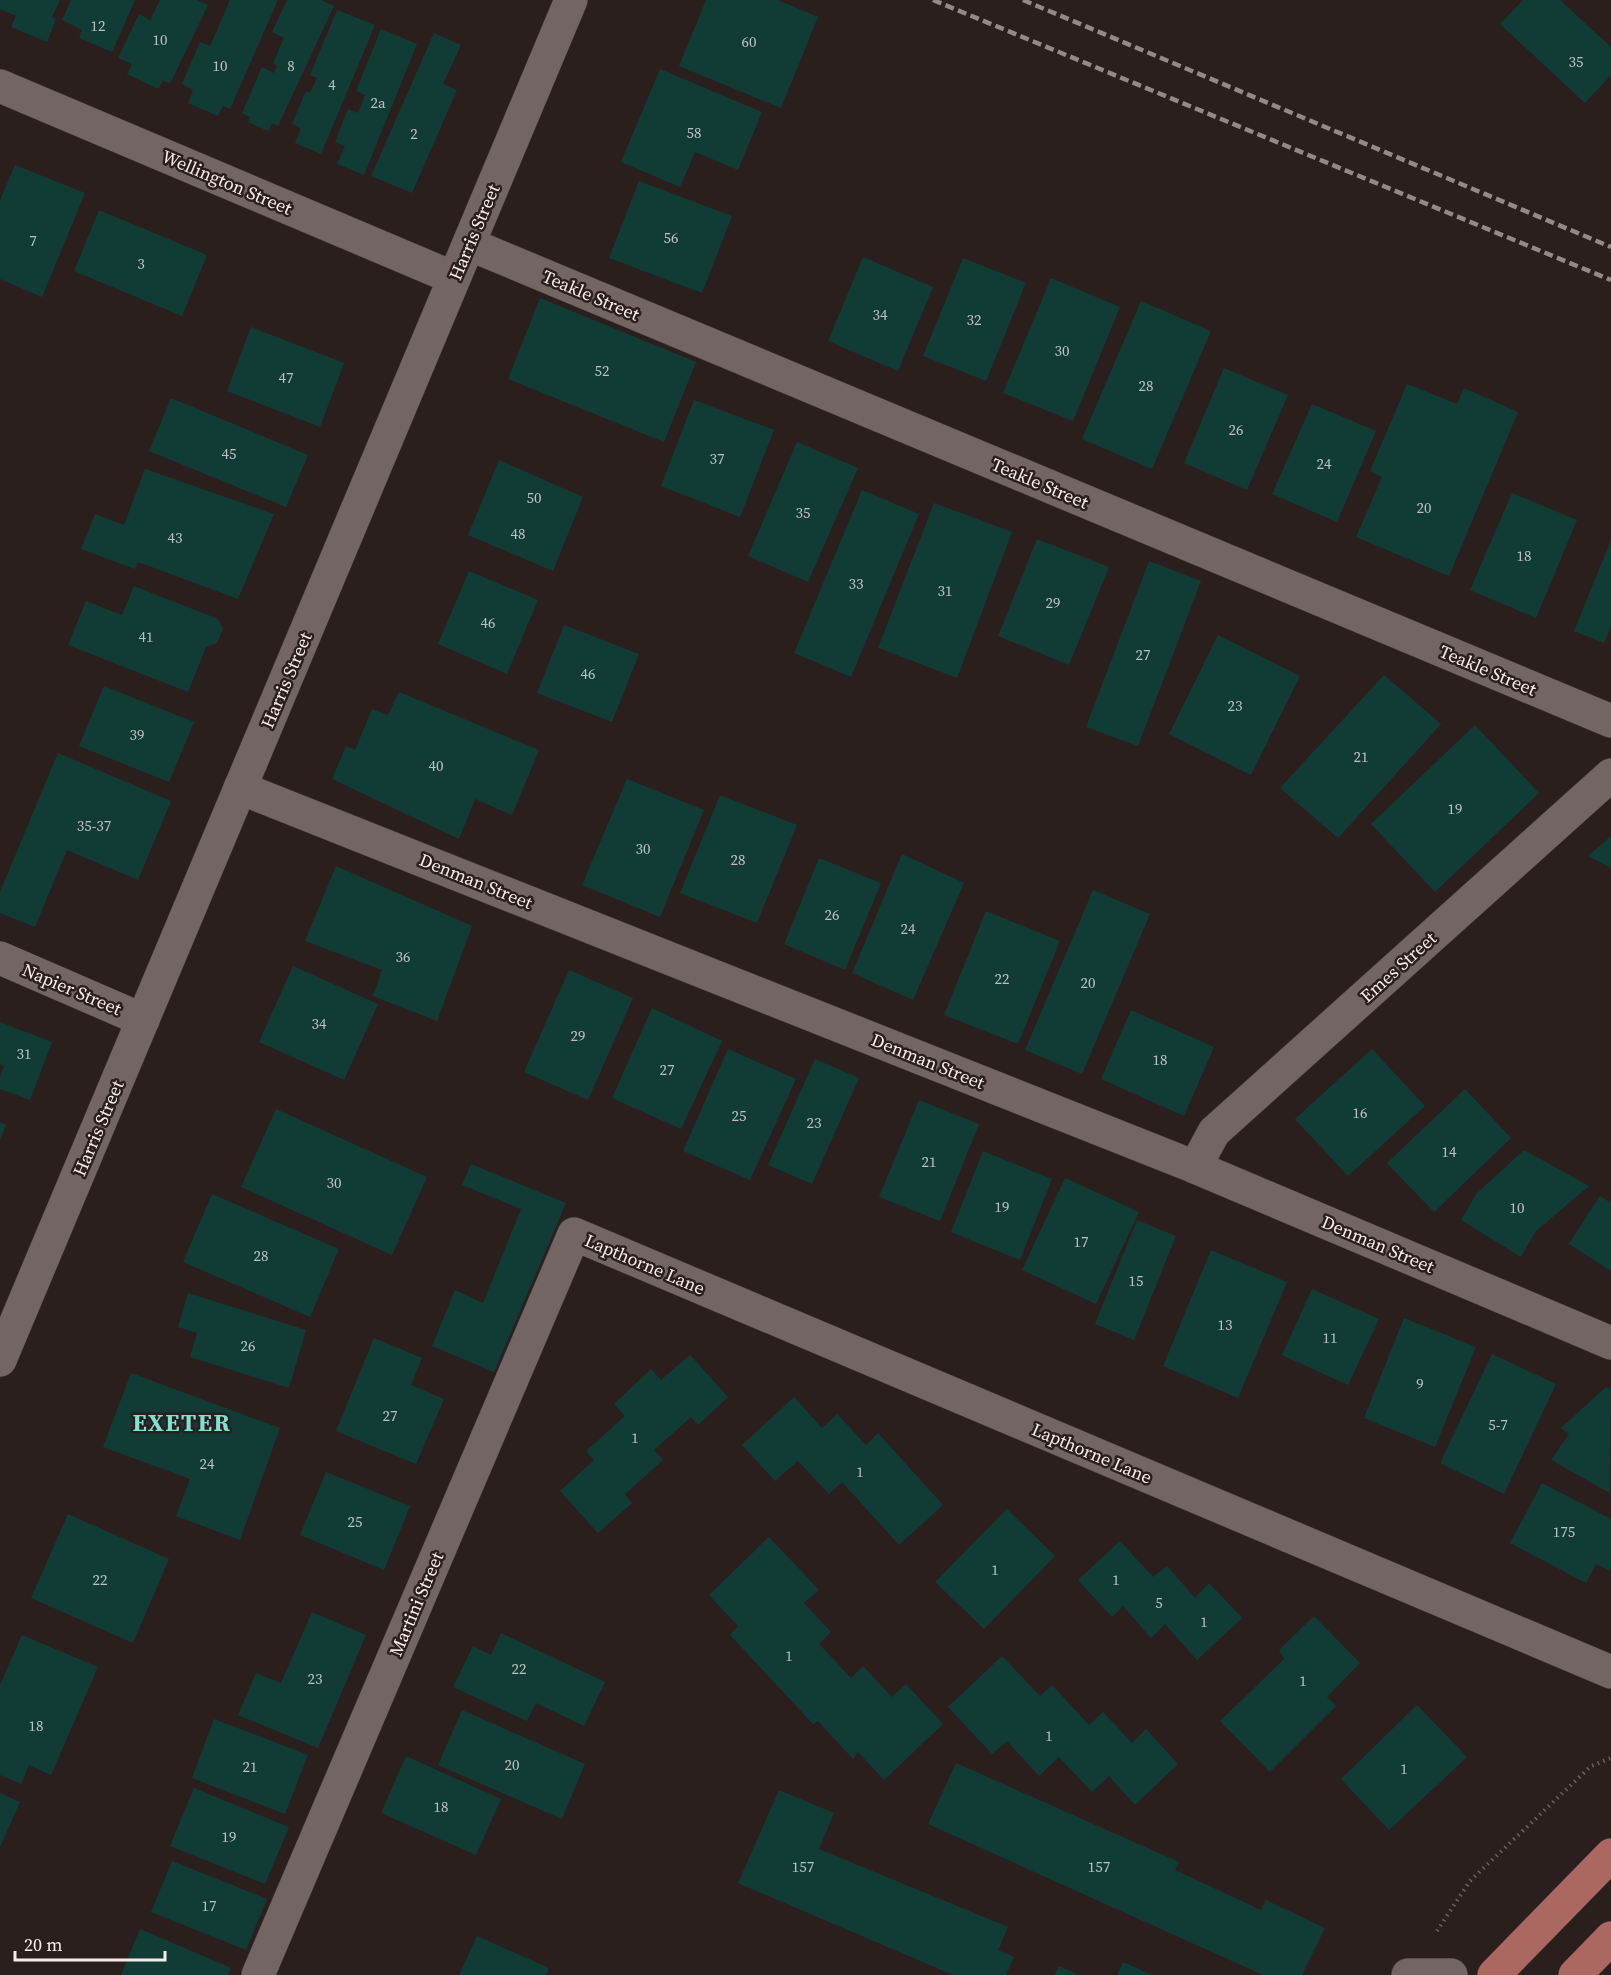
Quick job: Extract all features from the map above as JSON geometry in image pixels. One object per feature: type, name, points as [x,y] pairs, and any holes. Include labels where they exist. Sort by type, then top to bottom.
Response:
[{"type":"main road","points":[[1494,1975],[1611,1855]]},
{"type":"main road","points":[[1575,1975],[1611,1938]]},
{"type":"street","name":"Harris Street","points":[[0,1360],[571,0]]},
{"type":"street","name":"Wellington Street","points":[[0,86],[454,278]]},
{"type":"street","name":"Teakle Street","points":[[469,244],[1611,721]]},
{"type":"street","name":"Emes Street","points":[[1195,1167],[1214,1132],[1611,775]]},
{"type":"street","name":"Denman Street","points":[[240,788],[1195,1167],[1611,1343]]},
{"type":"street","name":"Napier Street","points":[[0,958],[143,1020]]},
{"type":"street","name":"Lapthorne Lane","points":[[574,1234],[1611,1672]]},
{"type":"street","name":"Martini Street","points":[[258,1975],[574,1234]]},
{"type":"street","points":[[1409,1975],[1451,1975]]},
{"type":"path","points":[[1409,1975],[1470,1881],[1591,1766],[1611,1758]]},
{"type":"building","points":[[0,0],[60,0],[52,17],[56,19],[47,42],[11,27],[16,16],[0,9]]},
{"type":"building","points":[[71,0],[135,0],[112,52],[79,38],[82,30],[62,20]]},
{"type":"building","points":[[160,0],[197,0],[208,5],[170,84],[163,80],[158,89],[127,74],[132,64],[118,58],[139,14],[150,20]]},
{"type":"building","points":[[230,0],[278,0],[230,109],[223,106],[218,116],[188,103],[193,90],[182,84],[200,42],[210,46]]},
{"type":"building","points":[[287,0],[321,0],[334,6],[278,126],[272,123],[268,131],[248,122],[250,117],[242,113],[262,67],[274,73],[277,66],[273,63],[284,38],[272,32]]},
{"type":"building","points":[[706,0],[778,0],[818,17],[781,108],[679,66]]},
{"type":"building","points":[[1523,0],[1560,0],[1611,47],[1611,75],[1585,103],[1500,24]]},
{"type":"building","points":[[337,10],[375,25],[321,154],[295,143],[301,128],[292,124],[306,91],[310,93],[317,78],[310,75]]},
{"type":"building","points":[[381,29],[417,44],[364,175],[337,164],[345,146],[335,142],[348,109],[358,113],[365,95],[356,91]]},
{"type":"building","points":[[434,33],[461,45],[443,84],[457,90],[412,193],[371,176]]},
{"type":"building","points":[[660,69],[762,112],[738,170],[695,152],[680,187],[621,162]]},
{"type":"building","points":[[15,165],[85,193],[42,297],[0,279],[0,200]]},
{"type":"building","points":[[639,181],[732,216],[702,293],[609,258]]},
{"type":"building","points":[[99,210],[207,255],[182,316],[74,271]]},
{"type":"building","points":[[863,257],[933,287],[898,371],[828,341]]},
{"type":"building","points":[[963,258],[1026,283],[986,381],[923,356]]},
{"type":"building","points":[[1051,278],[1120,307],[1073,421],[1003,393]]},
{"type":"building","points":[[540,298],[696,362],[664,442],[508,379]]},
{"type":"building","points":[[1141,301],[1211,331],[1152,469],[1082,439]]},
{"type":"building","points":[[251,327],[344,363],[320,427],[227,391]]},
{"type":"building","points":[[1224,368],[1288,395],[1247,490],[1184,463]]},
{"type":"building","points":[[1407,384],[1457,404],[1464,388],[1518,412],[1449,576],[1356,537],[1382,477],[1370,471]]},
{"type":"building","points":[[171,398],[308,455],[286,507],[149,451]]},
{"type":"building","points":[[694,400],[774,430],[740,517],[661,486]]},
{"type":"building","points":[[1312,404],[1376,431],[1337,522],[1272,494]]},
{"type":"building","points":[[797,442],[858,468],[808,582],[748,556]]},
{"type":"building","points":[[499,460],[583,497],[553,571],[468,535]]},
{"type":"building","points":[[145,469],[274,514],[238,599],[138,562],[135,569],[81,549],[95,514],[124,525]]},
{"type":"building","points":[[862,490],[919,514],[851,677],[794,653]]},
{"type":"building","points":[[1512,493],[1577,520],[1536,618],[1470,590]]},
{"type":"building","points":[[934,503],[1012,532],[957,678],[878,648]]},
{"type":"building","points":[[1037,539],[1109,567],[1069,665],[998,636]]},
{"type":"building","points":[[1611,540],[1611,627],[1604,643],[1574,631]]},
{"type":"building","points":[[1149,561],[1201,581],[1138,746],[1086,727]]},
{"type":"building","points":[[469,571],[538,600],[507,674],[438,644]]},
{"type":"building","points":[[134,586],[218,619],[223,629],[217,643],[206,647],[188,692],[68,645],[86,601],[122,615]]},
{"type":"building","points":[[564,625],[639,654],[612,722],[537,693]]},
{"type":"building","points":[[1218,635],[1300,676],[1251,775],[1169,734]]},
{"type":"building","points":[[1384,675],[1441,724],[1338,838],[1280,788]]},
{"type":"building","points":[[104,686],[194,722],[169,782],[79,746]]},
{"type":"building","points":[[399,692],[539,750],[512,815],[475,799],[459,839],[332,779],[346,746],[355,750],[372,709],[388,715]]},
{"type":"building","points":[[1475,725],[1539,793],[1435,892],[1371,824]]},
{"type":"building","points":[[58,753],[171,801],[138,880],[67,850],[35,927],[0,913],[0,892]]},
{"type":"building","points":[[627,779],[704,810],[660,917],[582,885]]},
{"type":"building","points":[[720,795],[797,825],[757,923],[680,893]]},
{"type":"building","points":[[1611,836],[1611,868],[1588,856]]},
{"type":"building","points":[[902,854],[964,883],[913,1000],[852,973]]},
{"type":"building","points":[[819,858],[881,883],[845,970],[784,944]]},
{"type":"building","points":[[336,866],[472,926],[437,1021],[373,996],[382,970],[305,941]]},
{"type":"building","points":[[1093,890],[1150,914],[1082,1074],[1025,1050]]},
{"type":"building","points":[[986,911],[1060,941],[1018,1044],[944,1015]]},
{"type":"building","points":[[293,966],[378,1004],[344,1080],[259,1042]]},
{"type":"building","points":[[569,970],[633,998],[588,1100],[524,1072]]},
{"type":"building","points":[[652,1008],[722,1041],[681,1129],[612,1098]]},
{"type":"building","points":[[1131,1010],[1214,1047],[1184,1116],[1101,1079]]},
{"type":"building","points":[[0,1022],[52,1042],[30,1100],[0,1089],[0,1077],[4,1066],[0,1064]]},
{"type":"building","points":[[728,1049],[796,1079],[750,1180],[683,1151]]},
{"type":"building","points":[[1372,1049],[1425,1106],[1348,1176],[1295,1119]]},
{"type":"building","points":[[815,1059],[859,1078],[812,1184],[768,1165]]},
{"type":"building","points":[[1465,1089],[1511,1138],[1434,1212],[1387,1163]]},
{"type":"building","points":[[919,1100],[979,1124],[940,1221],[879,1197]]},
{"type":"building","points":[[276,1109],[427,1177],[392,1255],[241,1187]]},
{"type":"building","points":[[0,1122],[6,1125],[0,1140]]},
{"type":"building","points":[[1524,1150],[1589,1186],[1535,1232],[1521,1257],[1461,1220],[1477,1193]]},
{"type":"building","points":[[983,1151],[1052,1179],[1020,1260],[951,1232]]},
{"type":"building","points":[[471,1164],[566,1203],[494,1372],[432,1346],[455,1290],[483,1303],[521,1209],[462,1185]]},
{"type":"building","points":[[1065,1178],[1139,1212],[1096,1304],[1022,1270]]},
{"type":"building","points":[[212,1194],[339,1249],[310,1317],[183,1262]]},
{"type":"building","points":[[1600,1196],[1611,1203],[1611,1271],[1569,1244]]},
{"type":"building","points":[[1137,1220],[1176,1236],[1134,1340],[1095,1324]]},
{"type":"building","points":[[1211,1250],[1287,1282],[1238,1398],[1163,1366]]},
{"type":"building","points":[[1312,1289],[1379,1319],[1348,1385],[1282,1355]]},
{"type":"building","points":[[188,1293],[306,1330],[289,1388],[190,1357],[197,1333],[178,1327]]},
{"type":"building","points":[[1404,1318],[1476,1347],[1435,1447],[1364,1418]]},
{"type":"building","points":[[374,1338],[422,1358],[411,1385],[444,1399],[416,1464],[336,1431]]},
{"type":"building","points":[[1492,1354],[1556,1384],[1504,1494],[1440,1463]]},
{"type":"building","points":[[690,1355],[728,1397],[698,1425],[691,1417],[654,1450],[663,1460],[625,1494],[632,1503],[598,1533],[560,1491],[594,1460],[586,1451],[625,1416],[614,1404],[651,1369],[661,1380]]},
{"type":"building","points":[[131,1373],[280,1428],[240,1540],[176,1516],[190,1479],[103,1447]]},
{"type":"building","points":[[1606,1387],[1611,1389],[1610,1493],[1551,1460],[1569,1434],[1561,1428]]},
{"type":"building","points":[[794,1397],[822,1428],[837,1414],[866,1445],[878,1433],[943,1505],[899,1545],[842,1482],[829,1494],[798,1461],[775,1481],[742,1445]]},
{"type":"building","points":[[326,1472],[410,1506],[384,1570],[300,1535]]},
{"type":"building","points":[[1542,1483],[1611,1519],[1611,1571],[1596,1564],[1586,1583],[1510,1543]]},
{"type":"building","points":[[1007,1509],[1055,1556],[984,1629],[935,1582]]},
{"type":"building","points":[[68,1514],[169,1559],[133,1643],[31,1598]]},
{"type":"building","points":[[769,1537],[819,1590],[804,1603],[831,1632],[819,1644],[851,1678],[863,1666],[892,1697],[906,1684],[943,1724],[884,1780],[858,1752],[853,1759],[818,1721],[813,1724],[730,1635],[738,1626],[709,1595]]},
{"type":"building","points":[[1120,1541],[1153,1577],[1167,1566],[1195,1598],[1209,1583],[1242,1618],[1197,1660],[1165,1624],[1151,1638],[1123,1606],[1112,1617],[1078,1580]]},
{"type":"building","points":[[312,1612],[366,1635],[318,1748],[238,1715],[256,1673],[281,1683]]},
{"type":"building","points":[[1314,1616],[1360,1663],[1327,1697],[1336,1706],[1270,1772],[1220,1721],[1284,1659],[1279,1650]]},
{"type":"building","points":[[501,1633],[605,1682],[584,1726],[536,1703],[527,1721],[453,1687],[473,1646],[491,1655]]},
{"type":"building","points":[[22,1635],[98,1667],[51,1775],[29,1765],[21,1784],[0,1775],[0,1685]]},
{"type":"building","points":[[1002,1656],[1040,1696],[1052,1685],[1089,1725],[1103,1712],[1132,1743],[1146,1729],[1178,1764],[1135,1805],[1109,1776],[1092,1792],[1059,1757],[1039,1776],[1007,1741],[992,1754],[948,1707]]},
{"type":"building","points":[[1417,1705],[1467,1757],[1389,1830],[1341,1779]]},
{"type":"building","points":[[462,1710],[585,1764],[562,1819],[438,1765]]},
{"type":"building","points":[[214,1719],[308,1755],[285,1814],[192,1778]]},
{"type":"building","points":[[406,1756],[501,1799],[476,1855],[381,1813]]},
{"type":"building","points":[[956,1763],[1179,1862],[1175,1870],[1261,1910],[1266,1900],[1325,1928],[1302,1975],[1263,1975],[928,1824]]},
{"type":"building","points":[[194,1788],[289,1827],[265,1884],[170,1846]]},
{"type":"building","points":[[779,1790],[834,1813],[819,1849],[1008,1927],[998,1950],[1014,1957],[1006,1975],[953,1975],[738,1883]]},
{"type":"building","points":[[0,1793],[20,1802],[0,1847]]},
{"type":"building","points":[[172,1861],[267,1899],[246,1950],[151,1912]]},
{"type":"building","points":[[140,1929],[231,1968],[228,1975],[121,1975]]},
{"type":"building","points":[[477,1936],[549,1968],[546,1975],[459,1975]]},
{"type":"building","points":[[1123,1962],[1152,1975],[1117,1975]]},
{"type":"building","points":[[1059,1966],[1079,1975],[1055,1975]]},
{"type":"railway","points":[[933,0],[1611,280]]},
{"type":"railway","points":[[1023,0],[1611,247]]},
{"type":"district","name":"EXETER","points":[[182,1422]]}]
